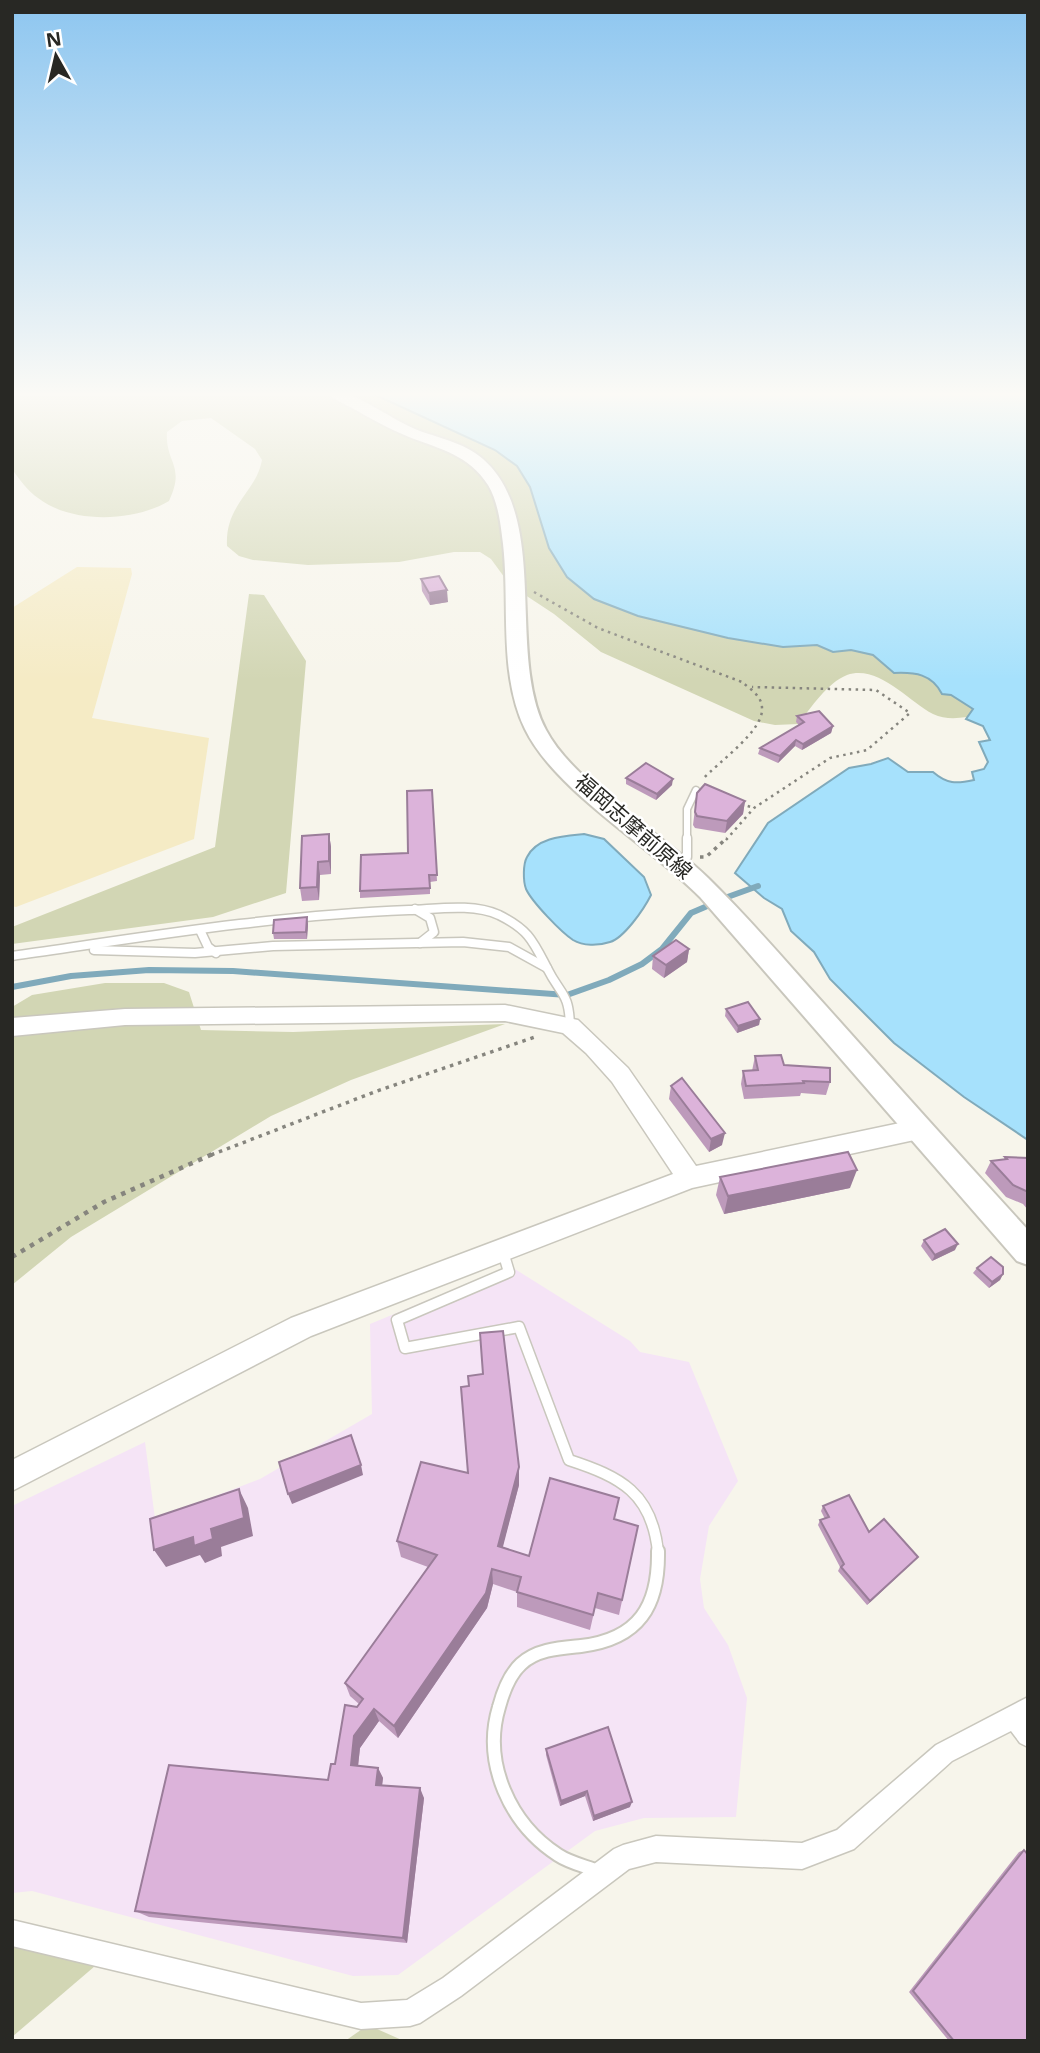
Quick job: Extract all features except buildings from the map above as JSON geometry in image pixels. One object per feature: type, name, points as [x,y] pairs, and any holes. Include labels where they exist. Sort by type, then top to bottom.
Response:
[{"type":"main road","name":"福岡志摩前原線","points":[[497,488],[504,501],[513,582],[515,645],[523,695],[535,730],[561,762],[686,866],[1028,1252]]},
{"type":"street","points":[[12,1027],[125,1017],[569,1014],[620,1075],[690,1178]]},
{"type":"street","points":[[12,1476],[301,1327],[690,1178],[919,1129]]},
{"type":"street","points":[[12,1933],[360,2016],[410,2013],[452,1987],[623,1858],[656,1849],[802,1856],[845,1840],[944,1753],[1023,1719]]},
{"type":"lane","points":[[686,866],[687,809],[696,790]]},
{"type":"lane","points":[[12,956],[341,914],[467,908],[497,914],[526,932],[541,951],[569,1014]]},
{"type":"lane","points":[[415,909],[430,918],[434,932],[418,944]]},
{"type":"lane","points":[[200,930],[208,947],[216,953]]},
{"type":"lane","points":[[74,949],[216,953],[273,946],[463,942],[509,947],[547,968]]},
{"type":"lane","points":[[503,1250],[509,1272],[397,1321],[405,1348],[519,1327],[569,1460],[601,1470],[639,1496],[655,1528],[658,1571],[648,1610],[619,1636],[580,1648],[548,1649],[525,1660],[508,1683],[496,1710],[492,1732],[498,1776],[506,1798],[520,1820],[538,1840],[561,1857],[604,1873]]},
{"type":"path","points":[[513,582],[598,628],[718,671],[751,687],[761,698],[764,712],[758,727],[703,777],[696,790]]},
{"type":"path","points":[[686,866],[706,857],[754,808],[830,758],[867,750],[910,713],[876,690],[751,687]]},
{"type":"path","points":[[730,801],[754,808]]},
{"type":"path","points":[[12,1257],[114,1197],[227,1147],[569,1014]]},
{"type":"shaded area","points":[[510,1266],[630,1341],[640,1352],[689,1362],[738,1481],[709,1526],[700,1579],[704,1608],[728,1645],[747,1698],[736,1817],[644,1818],[595,1831],[398,1975],[353,1976],[32,1891],[12,1893],[12,1506],[145,1442],[155,1519],[260,1479],[372,1414],[370,1324]]},
{"type":"green space","points":[[27,488],[174,488],[169,501],[155,508],[103,517],[67,512],[34,495]]},
{"type":"green space","points":[[250,488],[633,488],[858,611],[980,714],[944,718],[923,708],[881,679],[859,673],[847,675],[833,684],[798,724],[775,725],[754,721],[601,652],[554,614],[510,585],[491,559],[480,552],[454,552],[399,562],[308,565],[253,560],[239,556],[227,546],[231,519]]},
{"type":"green space","points":[[249,594],[264,595],[306,661],[286,893],[213,917],[12,944],[12,927],[215,847]]},
{"type":"green space","points":[[105,983],[164,983],[189,992],[201,1030],[293,1032],[505,1024],[351,1080],[271,1116],[71,1237],[12,1285],[12,1007],[32,995]]},
{"type":"green space","points":[[12,1940],[95,1966],[12,2037]]},
{"type":"green space","points":[[368,2025],[404,2041],[345,2041]]},
{"type":"sand","points":[[77,567],[131,568],[132,574],[92,718],[209,738],[194,839],[16,907],[12,906],[12,608]]},
{"type":"water","points":[[530,488],[1028,488],[1028,1140],[964,1097],[894,1043],[830,979],[814,952],[791,931],[782,909],[764,898],[735,873],[768,823],[849,768],[888,758],[908,772],[933,772],[952,782],[974,780],[972,772],[984,769],[988,762],[979,742],[990,740],[983,726],[966,719],[973,709],[951,695],[942,694],[928,678],[909,673],[894,673],[873,655],[851,650],[833,652],[817,645],[783,647],[728,638],[638,616],[594,599],[567,577],[549,548]]},
{"type":"water","points":[[584,834],[604,839],[644,877],[651,895],[639,915],[621,935],[601,944],[581,943],[568,936],[534,901],[524,882],[526,860],[537,845],[552,839]]},
{"type":"waterway","points":[[722,899],[758,886]]},
{"type":"waterway","points":[[12,987],[71,976],[149,970],[233,971],[567,995],[609,980],[642,964],[662,949],[691,913],[712,904]]}]
